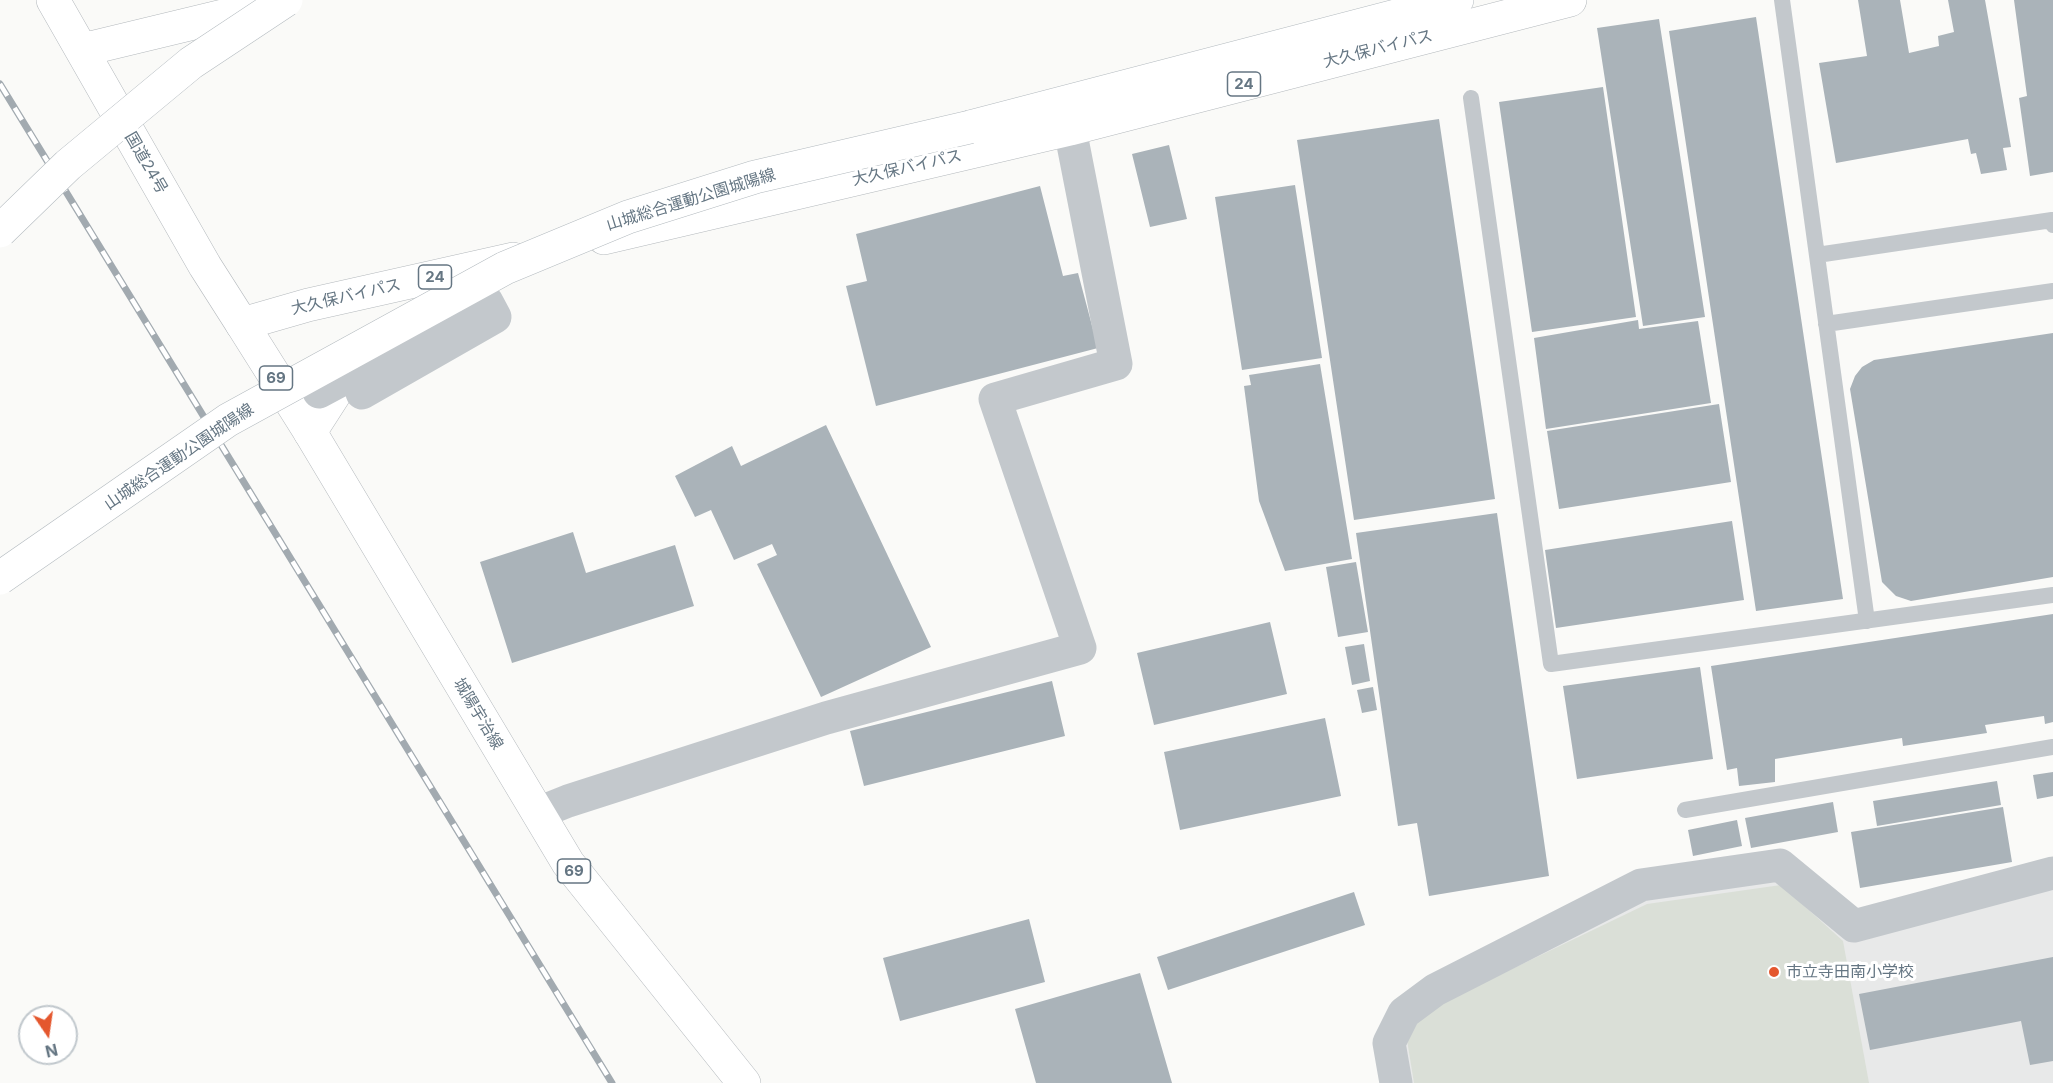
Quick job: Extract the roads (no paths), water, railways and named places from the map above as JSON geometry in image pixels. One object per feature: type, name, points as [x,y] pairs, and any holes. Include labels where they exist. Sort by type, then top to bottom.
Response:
[{"type":"main road","name":"国道24号","points":[[53,0],[205,266],[242,324]]},
{"type":"main road","points":[[82,50],[288,0]]},
{"type":"main road","points":[[0,231],[68,165],[191,63],[288,0]]},
{"type":"main road","name":"山城総合運動公園城陽線","points":[[0,578],[228,420],[505,268],[628,217],[755,177],[970,127],[1457,0]]},
{"type":"main road","name":"大久保バイパス","points":[[242,324],[308,305],[1070,129],[1570,0]]},
{"type":"main road","points":[[310,432],[337,390],[385,348],[469,301],[629,232]]},
{"type":"main road","name":"城陽宇治線","points":[[242,324],[310,432],[568,864],[744,1083]]},
{"type":"street","points":[[538,813],[568,801],[826,718],[1080,648],[995,399],[1116,364],[1070,129]]},
{"type":"street","points":[[319,392],[487,302],[495,317],[362,393]]},
{"type":"street","points":[[1396,1083],[1389,1043],[1404,1013],[1435,990],[1641,885],[1780,865],[1854,926],[2053,873]]},
{"type":"lane","points":[[1782,0],[1867,621]]},
{"type":"lane","points":[[1471,98],[1551,664],[2053,595]]},
{"type":"lane","points":[[1817,255],[2052,220],[2053,225]]},
{"type":"lane","points":[[1826,324],[2053,291]]},
{"type":"lane","points":[[1685,810],[2053,747]]},
{"type":"railway","points":[[0,84],[612,1083]]},
{"type":"place","name":"市立寺田南小学校","points":[[1774,972]]}]
